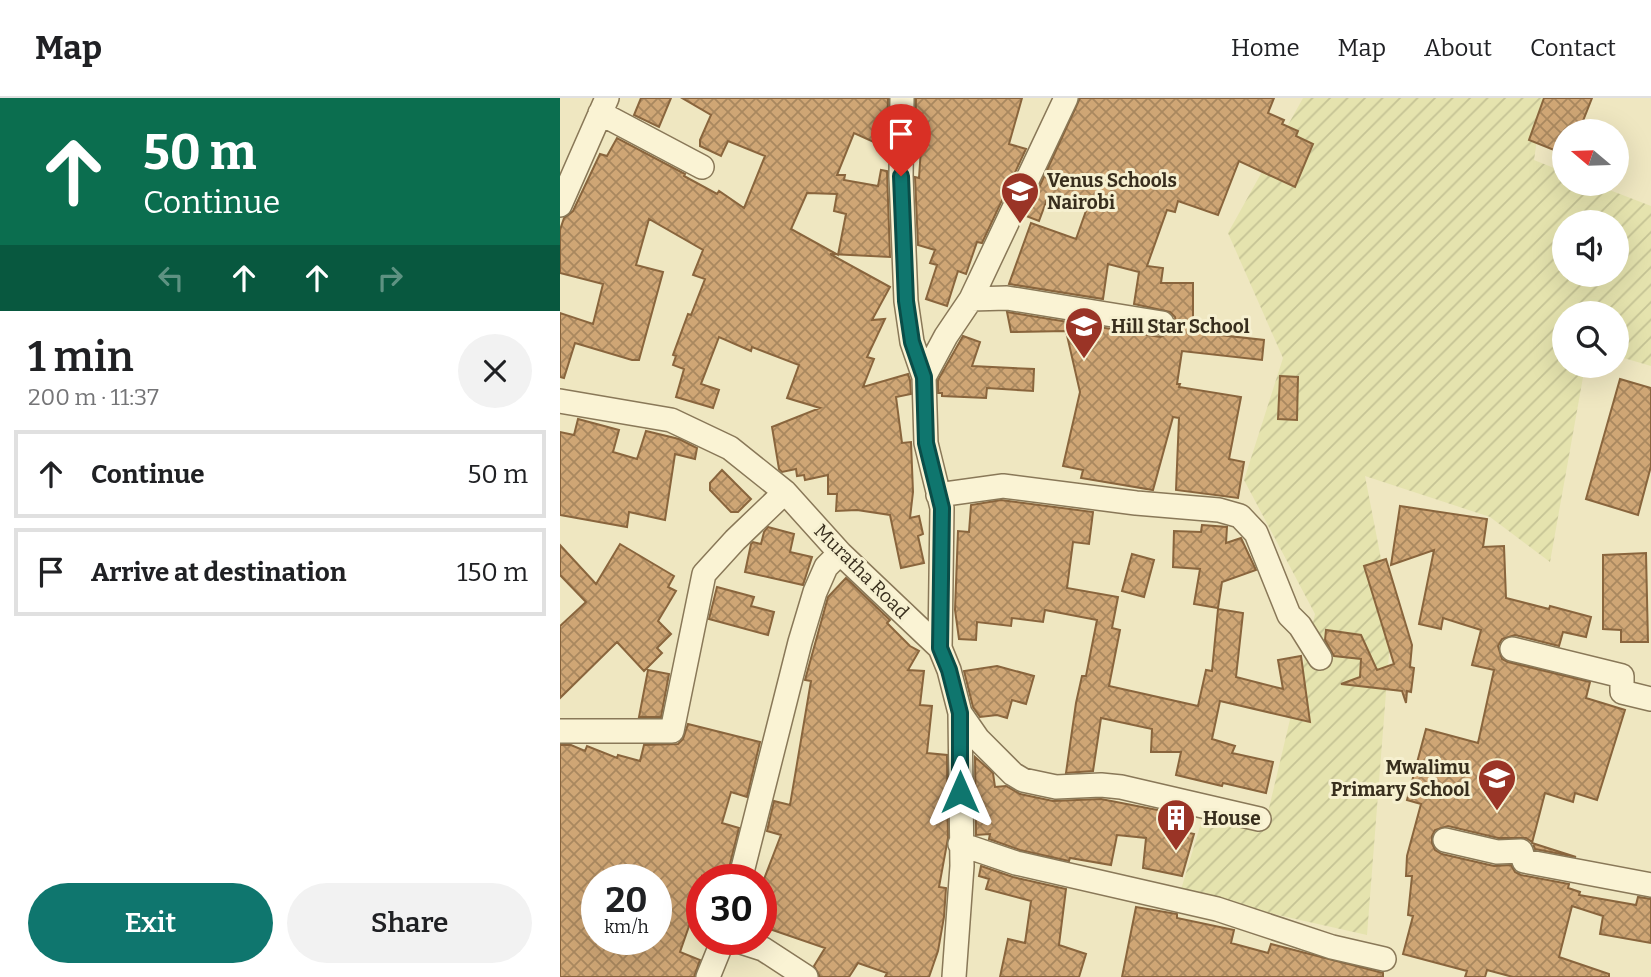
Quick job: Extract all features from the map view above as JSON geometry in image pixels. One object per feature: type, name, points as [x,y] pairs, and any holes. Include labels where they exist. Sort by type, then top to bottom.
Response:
[{"type":"street","points":[[902,98],[901,176],[906,301],[912,342],[924,377],[926,443],[942,508],[940,648]]},
{"type":"street","points":[[924,377],[946,336],[971,299],[1066,98]]},
{"type":"street","points":[[562,197],[603,105],[702,167]]},
{"type":"street","points":[[971,299],[1007,298],[1162,323]]},
{"type":"street","name":"Muratha Road","points":[[560,401],[671,420],[730,448],[785,492],[840,553],[940,648],[949,670],[960,713],[961,897],[954,977]]},
{"type":"street","points":[[938,495],[1003,486],[1136,503],[1219,510],[1240,516],[1256,533],[1289,615],[1300,626],[1320,658]]},
{"type":"street","points":[[560,731],[672,731],[704,574],[785,492]]},
{"type":"street","points":[[744,864],[815,592],[826,567],[840,553]]},
{"type":"street","points":[[1512,649],[1622,676],[1622,692],[1651,699]]},
{"type":"street","points":[[960,713],[978,738],[1013,774],[1032,784],[1056,787],[1121,787],[1259,819]]},
{"type":"street","points":[[1445,840],[1497,852],[1521,850],[1524,861],[1651,885]]},
{"type":"street","points":[[960,844],[1016,863],[1217,909],[1332,947],[1384,959]]},
{"type":"street","points":[[708,977],[717,955]]},
{"type":"street","points":[[772,955],[806,977]]},
{"type":"shaded area","points":[[1303,98],[1543,98],[1534,160],[1552,167],[1552,196],[1625,196],[1651,206],[1651,366],[1629,360],[1629,301],[1552,301],[1552,378],[1583,378],[1550,562],[1490,517],[1365,476],[1392,616],[1367,935],[1180,893],[1201,823],[1265,825],[1315,614],[1244,480],[1283,358],[1228,233]]},
{"type":"building","points":[[641,98],[671,98],[659,127],[634,115]]},
{"type":"building","points":[[682,98],[888,98],[887,148],[854,133],[837,175],[845,175],[844,180],[878,186],[881,170],[887,171],[890,257],[838,254],[846,214],[834,211],[837,194],[807,193],[791,229],[890,287],[872,320],[885,319],[867,357],[874,359],[863,387],[908,374],[911,394],[896,397],[902,443],[911,442],[913,492],[910,518],[919,516],[923,534],[918,536],[924,563],[901,568],[890,515],[857,510],[836,511],[837,494],[828,494],[828,475],[805,480],[804,475],[797,476],[796,469],[782,472],[779,469],[772,427],[820,408],[787,398],[799,365],[752,347],[751,351],[719,337],[701,384],[719,390],[713,408],[676,397],[684,369],[673,365],[676,356],[673,355],[705,279],[693,275],[703,250],[649,219],[636,265],[663,272],[639,360],[575,343],[564,378],[560,377],[560,313],[593,324],[603,284],[560,273],[560,230],[564,218],[573,211],[600,154],[607,156],[617,138],[717,194],[719,191],[744,208],[765,156],[728,141],[721,156],[700,146],[711,115]]},
{"type":"building","points":[[916,98],[1022,98],[1009,144],[1026,149],[982,243],[977,242],[966,274],[958,271],[947,306],[926,299],[937,265],[930,263],[935,250],[918,245],[915,177],[919,178],[921,148],[915,146]]},
{"type":"building","points":[[1080,98],[1274,98],[1268,113],[1284,120],[1282,124],[1298,131],[1296,136],[1313,144],[1295,187],[1239,161],[1218,215],[1178,201],[1175,212],[1167,210],[1147,266],[1163,268],[1161,283],[1193,283],[1193,332],[1264,340],[1262,360],[1182,351],[1177,384],[1180,384],[1179,387],[1241,397],[1229,459],[1244,462],[1238,498],[1176,490],[1179,418],[1173,417],[1153,490],[1081,478],[1083,470],[1063,466],[1080,392],[1066,331],[1011,332],[1007,312],[1160,337],[1172,332],[1176,325],[1175,317],[1170,312],[1134,304],[1139,272],[1108,264],[1103,299],[1009,284],[1031,223],[1076,239],[1087,208],[1049,194],[1039,221],[1026,216]]},
{"type":"building","points":[[1544,98],[1592,98],[1584,119],[1552,119],[1552,149],[1529,140]]},
{"type":"building","points":[[963,336],[980,342],[972,366],[1034,369],[1033,391],[987,388],[986,398],[942,396],[942,393],[938,393],[938,380]]},
{"type":"building","points":[[1280,376],[1298,377],[1297,420],[1278,419]]},
{"type":"building","points":[[1620,379],[1651,388],[1651,466],[1638,515],[1586,499]]},
{"type":"building","points":[[578,419],[619,430],[613,452],[637,459],[646,431],[679,439],[697,448],[695,459],[675,454],[665,520],[629,512],[627,527],[560,515],[560,432],[574,435]]},
{"type":"building","points":[[722,470],[751,499],[738,512],[731,512],[710,490],[710,483]]},
{"type":"building","points":[[1001,500],[1093,512],[1089,544],[1073,542],[1067,588],[1118,597],[1112,628],[1120,630],[1109,686],[1198,706],[1206,670],[1212,671],[1218,609],[1243,613],[1236,677],[1283,689],[1278,660],[1301,656],[1310,722],[1220,701],[1212,739],[1235,746],[1232,753],[1273,762],[1266,793],[1176,775],[1181,752],[1151,752],[1152,729],[1101,718],[1093,771],[1066,773],[1076,703],[1082,676],[1086,676],[1097,620],[1045,610],[1043,622],[1012,618],[1011,626],[977,622],[976,640],[959,639],[955,610],[958,531],[969,532],[971,505]]},
{"type":"building","points":[[1400,506],[1487,519],[1483,547],[1504,546],[1506,598],[1591,617],[1586,637],[1563,632],[1559,646],[1515,635],[1502,639],[1498,646],[1502,659],[1590,682],[1586,698],[1625,710],[1597,800],[1575,793],[1573,802],[1545,793],[1532,842],[1526,838],[1498,838],[1448,826],[1435,830],[1432,843],[1435,850],[1442,854],[1494,866],[1511,865],[1515,872],[1521,875],[1569,884],[1568,888],[1580,892],[1579,895],[1636,905],[1638,897],[1651,899],[1651,943],[1600,934],[1603,916],[1572,906],[1559,957],[1609,974],[1609,977],[1513,977],[1487,970],[1485,977],[1465,977],[1467,971],[1403,954],[1413,916],[1408,915],[1412,876],[1406,876],[1407,856],[1421,804],[1407,800],[1426,729],[1478,743],[1494,670],[1472,665],[1481,630],[1443,618],[1441,629],[1419,624],[1434,550],[1391,565]]},
{"type":"building","points":[[1202,525],[1227,527],[1226,543],[1241,538],[1256,570],[1222,582],[1218,608],[1194,604],[1200,569],[1173,567],[1174,531],[1201,532]]},
{"type":"building","points":[[768,527],[794,534],[790,552],[812,557],[803,585],[745,572],[751,544],[761,544]]},
{"type":"building","points":[[620,544],[674,576],[668,587],[676,591],[658,621],[671,634],[657,648],[662,653],[644,671],[617,642],[560,698],[560,626],[586,602],[560,575],[560,545],[596,584]]},
{"type":"building","points":[[1646,553],[1648,642],[1621,642],[1621,630],[1603,629],[1603,555]]},
{"type":"building","points":[[1132,554],[1154,560],[1144,597],[1122,591]]},
{"type":"building","points":[[1386,559],[1412,645],[1410,667],[1414,668],[1411,692],[1407,691],[1406,703],[1402,691],[1341,684],[1360,677],[1361,659],[1334,656],[1325,640],[1326,630],[1361,635],[1377,670],[1394,664],[1364,566]]},
{"type":"building","points":[[846,578],[890,620],[887,623],[910,646],[919,651],[908,670],[924,671],[920,705],[932,706],[927,753],[947,755],[948,838],[939,887],[946,888],[944,917],[938,951],[929,977],[885,977],[887,973],[858,963],[849,977],[820,977],[814,966],[825,948],[777,932],[777,864],[770,864],[781,835],[767,831],[774,801],[790,805],[811,681],[805,680],[828,597]]},
{"type":"building","points":[[717,587],[754,597],[751,606],[774,612],[768,635],[709,619]]},
{"type":"building","points":[[997,666],[1034,676],[1026,704],[1012,700],[1007,718],[997,715],[980,717],[973,707],[964,671]]},
{"type":"building","points":[[648,670],[669,674],[661,717],[639,717]]},
{"type":"building","points":[[688,724],[760,742],[747,797],[731,792],[722,823],[739,828],[730,864],[686,864],[686,935],[680,952],[700,960],[694,977],[560,977],[560,745],[571,745],[585,751],[587,746],[617,758],[618,755],[640,761],[644,745],[678,744],[683,739]]},
{"type":"building","points":[[975,757],[993,773],[995,787],[1006,786],[1020,794],[1053,801],[1101,799],[1163,811],[1162,827],[1194,834],[1182,876],[1143,868],[1146,838],[1117,835],[1111,865],[1070,858],[1069,861],[1020,850],[989,839],[990,834],[976,835]]},
{"type":"building","points":[[1532,843],[1576,857],[1535,849]]},
{"type":"building","points":[[981,866],[1013,877],[1066,889],[1059,945],[1086,954],[1079,977],[1000,977],[1008,939],[1025,943],[1031,901],[986,889],[989,879],[979,876]]},
{"type":"building","points":[[1136,907],[1177,914],[1177,918],[1234,930],[1231,943],[1268,953],[1271,944],[1383,973],[1383,977],[1122,977]]},
{"type":"place","name":"Venus Schools Nairobi","points":[[1020,225]]},
{"type":"place","name":"Hill Star School","points":[[1084,360]]},
{"type":"place","name":"Mwalimu Primary School","points":[[1497,812]]},
{"type":"place","name":"House","points":[[1176,852]]},
{"type":"route","points":[[901,176],[906,301],[912,342],[924,377],[926,443],[942,508],[940,648],[949,670],[960,713],[960,792]]}]
